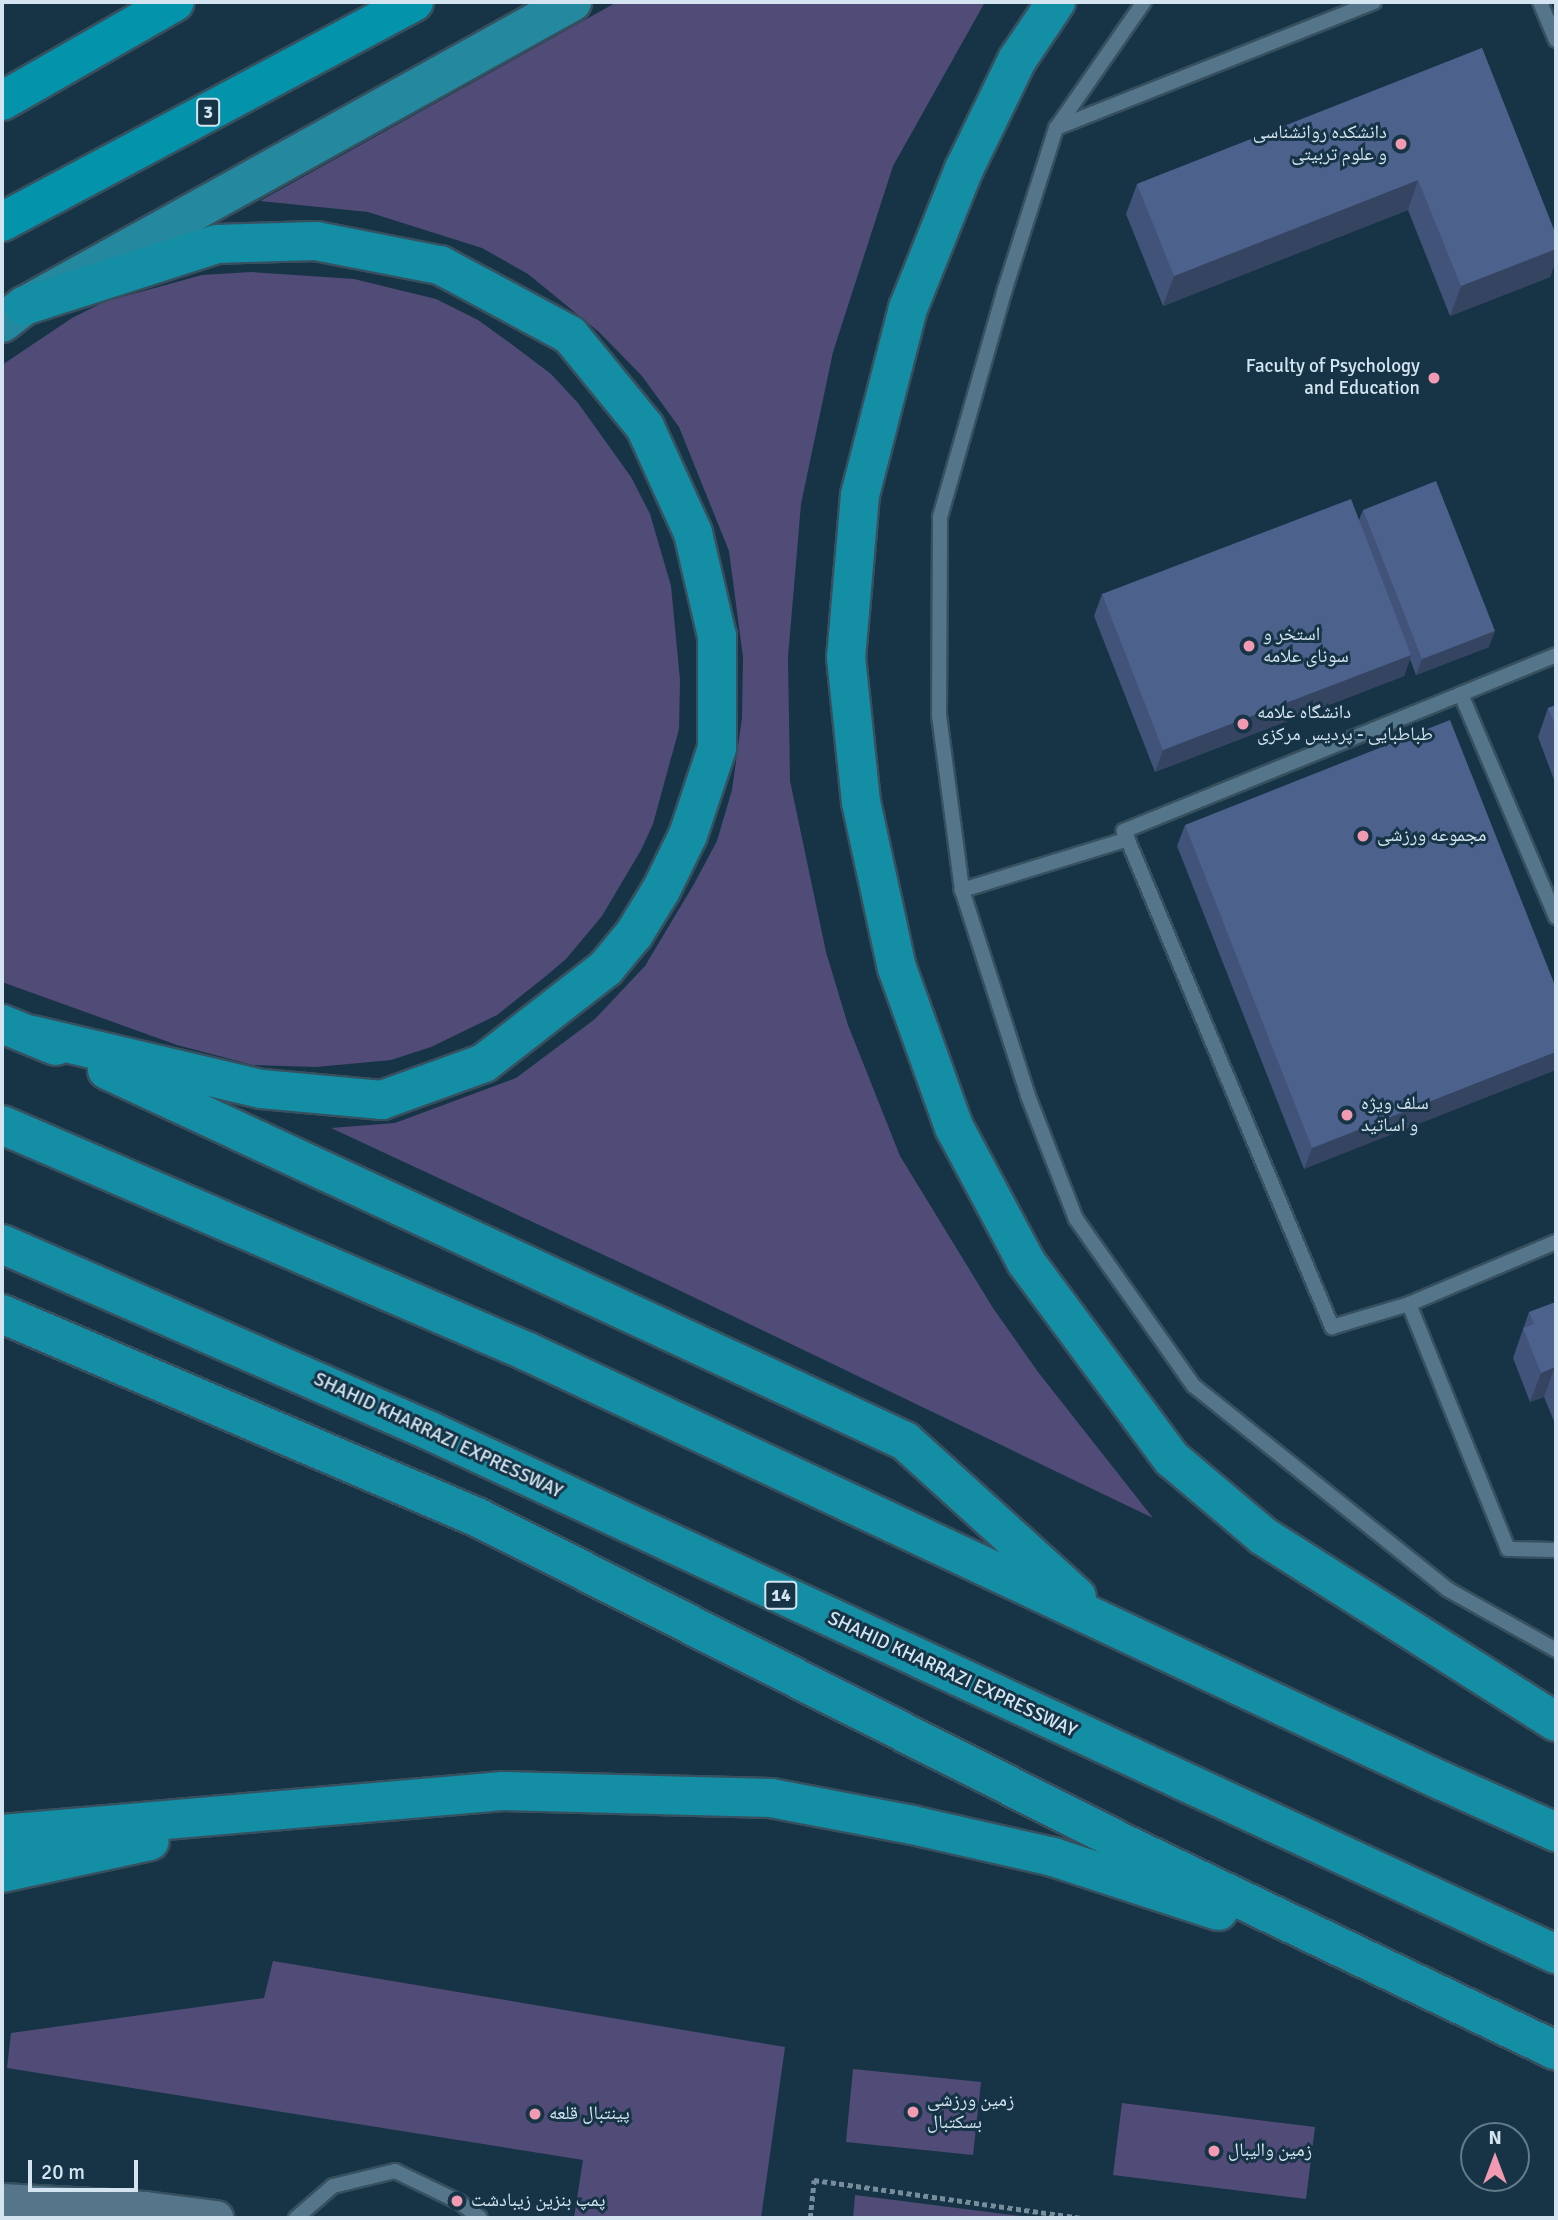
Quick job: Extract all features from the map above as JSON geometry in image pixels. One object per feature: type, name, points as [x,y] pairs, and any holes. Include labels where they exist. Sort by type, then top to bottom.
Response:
[{"type":"highway","points":[[2,101],[175,2]]},
{"type":"highway","name":"3","points":[[2,222],[414,2]]},
{"type":"highway","points":[[1056,2],[1017,60],[970,156],[908,308],[860,495],[846,657],[861,802],[897,968],[954,1127],[1026,1262],[1172,1459],[1263,1536],[1556,1722]]},
{"type":"highway","points":[[13,314],[217,244],[316,241],[440,265],[570,335],[645,427],[693,533],[717,636],[717,748],[688,835],[661,890],[634,934],[606,968],[484,1063],[382,1100],[261,1089],[17,1029]]},
{"type":"highway","points":[[17,1029],[905,1441],[1107,1624]]},
{"type":"highway","points":[[2,1125],[526,1351],[1556,1832]]},
{"type":"highway","name":"SHAHID KHARRAZI EXPRESSWAY","points":[[2,1244],[428,1430],[1556,1954]]},
{"type":"highway","points":[[2,1314],[480,1518],[1114,1838],[1556,2051]]},
{"type":"highway","points":[[2,1833],[319,1804],[503,1791],[771,1798],[912,1825],[1053,1857],[1367,1959]]},
{"type":"highway","points":[[2,1872],[319,1804]]},
{"type":"main road","points":[[13,314],[572,2]]},
{"type":"street","points":[[2,2201],[145,2209],[215,2218]]},
{"type":"lane","points":[[1144,2],[1056,128],[1005,289],[940,517],[939,716],[962,890],[1028,1096],[1076,1219],[1194,1386],[1447,1589],[1556,1650]]},
{"type":"lane","points":[[1056,128],[1374,2]]},
{"type":"lane","points":[[1540,2],[1555,31]]},
{"type":"lane","points":[[1556,655],[1124,831],[1332,1327],[1409,1304],[1556,1241]]},
{"type":"lane","points":[[1461,694],[1556,917]]},
{"type":"lane","points":[[962,890],[1128,839]]},
{"type":"lane","points":[[1409,1304],[1508,1549],[1556,1550]]},
{"type":"lane","points":[[296,2218],[333,2186],[395,2171],[459,2202],[480,2218]]},
{"type":"path","points":[[810,2218],[814,2180],[1081,2218]]},
{"type":"shaded area","points":[[617,2],[985,2],[893,166],[833,352],[801,504],[788,657],[790,781],[826,952],[848,1025],[900,1156],[993,1308],[1038,1372],[1153,1518],[664,1283],[331,1128],[395,1123],[516,1078],[595,1019],[645,966],[717,841],[732,790],[742,718],[743,657],[729,551],[679,427],[642,376],[599,332],[528,274],[482,248],[368,212],[260,201]]},
{"type":"shaded area","points":[[251,272],[354,279],[436,299],[478,320],[514,346],[551,374],[578,403],[631,477],[650,514],[671,586],[680,680],[679,729],[653,824],[641,850],[602,916],[566,959],[546,976],[497,1015],[431,1047],[391,1060],[316,1067],[253,1065],[177,1045],[2,982],[2,365],[72,318],[104,302],[202,275]]},
{"type":"shaded area","name":"پینتبال قلعه","points":[[273,1961],[785,2047],[761,2218],[574,2218],[583,2160],[7,2068],[11,2033],[264,1998]]},
{"type":"shaded area","name":"زمین ورزشی بسکتبال","points":[[853,2069],[981,2082],[973,2155],[846,2142]]},
{"type":"shaded area","name":"زمین والیبال","points":[[1122,2103],[1315,2127],[1306,2199],[1113,2175]]},
{"type":"shaded area","points":[[855,2195],[1036,2218],[853,2218]]},
{"type":"building","name":"دانشکده روانشناسی و علوم تربیتی","points":[[1482,48],[1556,235],[1556,249],[1461,286],[1418,180],[1174,276],[1137,184]]},
{"type":"building","points":[[1436,481],[1495,631],[1422,659],[1363,510]]},
{"type":"building","name":"استخر و سونای علامه","points":[[1351,499],[1411,655],[1163,750],[1102,594]]},
{"type":"building","points":[[1556,705],[1556,727],[1548,708]]},
{"type":"building","points":[[1450,720],[1556,988],[1556,1052],[1312,1148],[1185,825]]},
{"type":"building","points":[[1556,1302],[1556,1370],[1555,1367],[1541,1373],[1523,1328],[1534,1324],[1529,1312]]},
{"type":"place","name":"دانشکده روانشناسی و علوم تربیتی","points":[[1401,144]]},
{"type":"place","name":"Faculty of Psychology and Education","points":[[1434,378]]},
{"type":"place","name":"استخر و سونای علامه","points":[[1249,646]]},
{"type":"place","name":"دانشگاه علامه طباطبایی - پردیس مرکزی","points":[[1243,724]]},
{"type":"place","name":"مجموعه ورزشی","points":[[1363,836]]},
{"type":"place","name":"سلف ویژه و اساتید","points":[[1347,1115]]},
{"type":"place","name":"زمین ورزشی بسکتبال","points":[[913,2112]]},
{"type":"place","name":"پینتبال قلعه","points":[[535,2114]]},
{"type":"place","name":"زمین والیبال","points":[[1214,2151]]},
{"type":"place","name":"پمپ بنزین زیبادشت","points":[[457,2201]]}]
